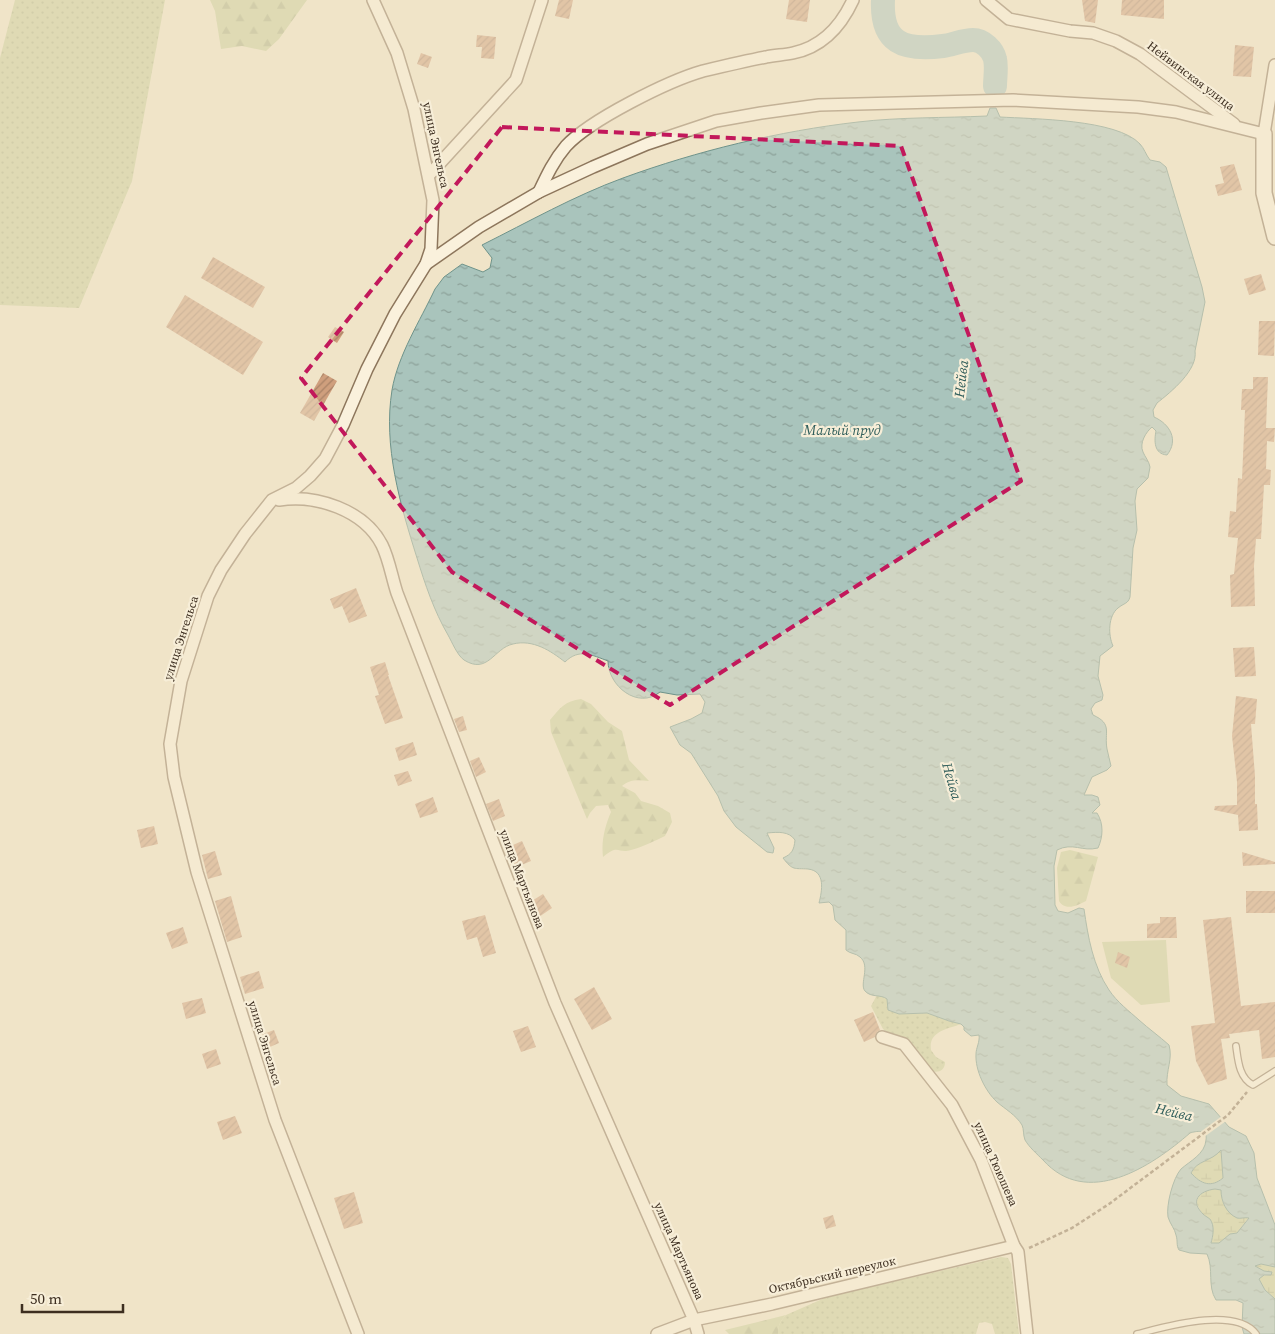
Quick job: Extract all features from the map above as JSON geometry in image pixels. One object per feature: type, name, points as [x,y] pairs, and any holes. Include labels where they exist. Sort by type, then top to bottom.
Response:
[{"type":"street","name":"улица Энгельса","points":[[358,1334],[275,1120],[197,872],[174,777],[170,744],[181,681],[208,596],[226,562],[272,500],[296,488],[325,459],[343,426],[367,369],[395,314],[426,264],[431,249],[433,200],[429,175],[405,76],[397,53],[372,0]]},
{"type":"street","points":[[429,175],[516,80],[542,0]]},
{"type":"street","points":[[539,192],[556,160],[567,145],[580,133],[599,121],[643,97],[701,72],[769,56],[793,53],[812,47],[825,39],[837,27],[853,0]]},
{"type":"street","name":"Нейвинская улица","points":[[986,0],[1009,19],[1070,31],[1092,33],[1116,41],[1140,54],[1240,128]]},
{"type":"street","points":[[1275,65],[1264,134],[1264,193],[1275,237]]},
{"type":"street","points":[[426,264],[480,227],[539,192],[593,167],[647,144],[716,122],[761,112],[819,105],[1013,100],[1138,107],[1176,112],[1264,134]]},
{"type":"street","name":"улица Мартьянова","points":[[272,500],[292,498],[318,502],[354,515],[369,527],[382,546],[397,593],[555,1002],[694,1320],[698,1334]]},
{"type":"street","name":"улица Тююшева","points":[[882,1037],[904,1044],[952,1105],[981,1160],[1016,1249],[1027,1334]]},
{"type":"street","name":"Октябрьский переулок","points":[[657,1334],[694,1320],[1016,1249]]},
{"type":"lane","points":[[1236,1046],[1238,1064],[1244,1079],[1253,1085],[1275,1071]]},
{"type":"lane","points":[[1137,1334],[1215,1319],[1237,1322],[1256,1334]]},
{"type":"path","points":[[1016,1249],[1048,1240],[1072,1228],[1153,1172],[1228,1116],[1253,1085]]},
{"type":"highlighted area","points":[[502,127],[901,146],[1021,481],[670,705],[452,572],[301,378]]},
{"type":"green space","points":[[15,0],[165,0],[132,181],[79,308],[0,305],[0,58]]},
{"type":"green space","points":[[210,0],[307,0],[279,39],[266,51],[242,46],[221,49],[215,11]]},
{"type":"green space","points":[[581,699],[591,704],[608,722],[622,731],[629,760],[649,781],[631,781],[622,786],[635,793],[641,801],[658,806],[670,813],[672,822],[665,836],[631,850],[612,851],[603,857],[604,834],[611,812],[608,805],[596,806],[587,819],[551,732],[550,720],[557,712],[567,703]]},
{"type":"green space","points":[[1070,850],[1098,857],[1086,901],[1068,907],[1059,901],[1057,868],[1061,852]]},
{"type":"green space","points":[[1166,940],[1170,1002],[1141,1005],[1111,978],[1102,942]]},
{"type":"green space","points":[[877,995],[884,996],[887,999],[887,1006],[907,1014],[927,1013],[961,1024],[945,1029],[933,1039],[931,1050],[936,1057],[945,1062],[942,1069],[936,1072],[931,1071],[883,1029],[871,1006]]},
{"type":"green space","points":[[1221,1149],[1223,1178],[1210,1184],[1202,1182],[1191,1173],[1197,1164]]},
{"type":"green space","points":[[1215,1189],[1222,1190],[1223,1203],[1231,1213],[1238,1218],[1249,1217],[1237,1233],[1230,1234],[1219,1243],[1211,1243],[1213,1235],[1197,1204],[1197,1200],[1202,1193]]},
{"type":"green space","points":[[1001,1257],[1008,1258],[1011,1264],[1019,1334],[995,1334],[992,1324],[985,1322],[979,1323],[976,1334],[778,1334],[778,1328],[786,1315],[827,1297]]},
{"type":"green space","points":[[1261,1264],[1275,1267],[1275,1299],[1259,1279],[1261,1276],[1271,1275],[1254,1266]]},
{"type":"green space","points":[[786,1315],[778,1328],[778,1334],[729,1334],[725,1330]]},
{"type":"water","name":"Малый пруд","points":[[990,108],[996,108],[1000,117],[1053,120],[1094,125],[1129,136],[1140,144],[1150,160],[1160,162],[1166,167],[1202,287],[1205,302],[1192,366],[1182,380],[1157,403],[1153,410],[1154,417],[1160,420],[1171,433],[1171,449],[1167,455],[1157,450],[1155,443],[1156,431],[1152,427],[1145,435],[1143,441],[1142,449],[1150,467],[1148,478],[1137,489],[1135,501],[1137,530],[1133,548],[1130,597],[1112,616],[1110,637],[1113,646],[1100,656],[1098,676],[1103,695],[1102,700],[1095,703],[1091,709],[1093,715],[1099,718],[1105,725],[1106,743],[1111,766],[1092,777],[1084,795],[1098,797],[1100,805],[1092,813],[1097,813],[1101,822],[1101,839],[1098,848],[1068,847],[1057,850],[1054,866],[1055,905],[1058,911],[1068,913],[1079,908],[1084,909],[1089,941],[1103,981],[1123,1006],[1169,1045],[1167,1085],[1181,1096],[1209,1104],[1229,1127],[1246,1136],[1254,1153],[1257,1178],[1275,1225],[1275,1267],[1261,1264],[1255,1266],[1264,1271],[1272,1272],[1271,1275],[1264,1275],[1259,1279],[1265,1290],[1275,1299],[1275,1334],[1244,1334],[1242,1327],[1243,1303],[1236,1300],[1216,1300],[1213,1295],[1207,1254],[1190,1253],[1178,1248],[1175,1233],[1168,1217],[1171,1192],[1178,1173],[1203,1149],[1206,1136],[1203,1132],[1190,1133],[1157,1158],[1118,1178],[1099,1182],[1079,1181],[1060,1174],[1031,1148],[1025,1140],[1020,1121],[997,1102],[985,1086],[976,1060],[979,1035],[971,1036],[964,1030],[961,1024],[927,1013],[899,1014],[888,1010],[887,999],[867,993],[863,984],[865,965],[863,961],[846,950],[846,930],[835,920],[833,906],[829,902],[819,903],[821,882],[818,873],[808,869],[794,868],[783,858],[792,851],[795,840],[793,837],[779,832],[767,833],[774,848],[773,853],[767,852],[736,827],[724,811],[718,796],[691,753],[680,745],[670,727],[702,713],[705,702],[700,694],[677,695],[660,692],[651,697],[634,697],[619,687],[613,679],[608,661],[591,655],[581,654],[575,655],[565,662],[548,650],[528,643],[506,646],[485,663],[472,664],[464,660],[455,648],[430,597],[399,496],[391,454],[390,411],[392,390],[399,364],[435,289],[444,277],[462,264],[483,272],[490,268],[492,258],[482,245],[605,185],[651,168],[739,143],[798,131],[874,120],[987,116]],"holes":[[[1221,1150],[1223,1178],[1210,1184],[1202,1182],[1191,1173],[1200,1163],[1213,1157]],[[1215,1189],[1221,1190],[1223,1202],[1233,1216],[1249,1218],[1237,1233],[1230,1234],[1219,1243],[1211,1243],[1212,1222],[1197,1205],[1198,1197],[1201,1194]]]},
{"type":"pier","points":[[1222,1116],[1226,1121],[1204,1137],[1199,1133]]},
{"type":"building","points":[[559,0],[573,0],[569,19],[555,16]]},
{"type":"building","points":[[789,0],[810,0],[807,22],[786,19]]},
{"type":"building","points":[[1082,0],[1098,0],[1095,23],[1085,21]]},
{"type":"building","points":[[1122,0],[1164,0],[1164,19],[1121,15]]},
{"type":"building","points":[[477,35],[496,37],[494,59],[481,58],[482,47],[476,47]]},
{"type":"building","points":[[1235,45],[1254,47],[1251,77],[1233,76]]},
{"type":"building","points":[[421,53],[432,57],[428,68],[417,64]]},
{"type":"building","points":[[1234,164],[1242,190],[1218,196],[1215,185],[1224,183],[1220,167]]},
{"type":"building","points":[[213,257],[265,287],[253,308],[201,278]]},
{"type":"building","points":[[1261,274],[1266,290],[1249,295],[1244,279]]},
{"type":"building","points":[[185,295],[263,342],[243,375],[166,327]]},
{"type":"building","points":[[1259,321],[1275,321],[1274,356],[1258,355]]},
{"type":"building","points":[[335,327],[344,332],[337,343],[328,337]]},
{"type":"building","points":[[323,373],[337,381],[314,421],[300,413]]},
{"type":"building","points":[[1253,377],[1268,377],[1266,428],[1275,428],[1274,442],[1267,441],[1266,469],[1271,470],[1270,485],[1264,485],[1261,539],[1256,539],[1254,566],[1255,606],[1231,607],[1230,575],[1234,574],[1238,538],[1228,537],[1230,511],[1236,512],[1238,478],[1242,479],[1245,410],[1241,410],[1242,389],[1253,389]]},
{"type":"building","points":[[356,588],[367,616],[349,623],[342,606],[334,609],[330,599]]},
{"type":"building","points":[[1254,647],[1256,676],[1235,677],[1233,648]]},
{"type":"building","points":[[385,662],[403,718],[385,724],[375,696],[379,695],[370,667]]},
{"type":"building","points":[[1236,696],[1257,699],[1255,724],[1251,724],[1258,830],[1239,831],[1238,815],[1214,810],[1215,806],[1237,805],[1237,782],[1232,736]]},
{"type":"building","points":[[463,716],[467,730],[459,732],[454,719]]},
{"type":"building","points":[[413,742],[417,755],[399,761],[395,748]]},
{"type":"building","points":[[479,757],[486,772],[476,777],[470,761]]},
{"type":"building","points":[[408,771],[412,781],[398,786],[394,775]]},
{"type":"building","points":[[433,797],[438,812],[420,818],[415,804]]},
{"type":"building","points":[[499,799],[505,816],[493,821],[486,804]]},
{"type":"building","points":[[154,826],[158,844],[141,848],[137,830]]},
{"type":"building","points":[[522,841],[531,861],[512,869],[504,849]]},
{"type":"building","points":[[215,851],[222,875],[208,879],[202,855]]},
{"type":"building","points":[[1242,852],[1275,862],[1275,864],[1243,866]]},
{"type":"building","points":[[1246,891],[1275,891],[1275,913],[1246,913]]},
{"type":"building","points":[[543,894],[552,908],[536,919],[527,904]]},
{"type":"building","points":[[231,896],[242,937],[227,942],[215,901]]},
{"type":"building","points":[[485,915],[496,953],[483,957],[477,937],[467,940],[462,921]]},
{"type":"building","points":[[1160,917],[1176,917],[1177,938],[1147,938],[1147,924],[1160,923]]},
{"type":"building","points":[[1231,917],[1241,1006],[1275,1002],[1275,1057],[1262,1059],[1259,1030],[1229,1034],[1230,1038],[1221,1039],[1227,1079],[1208,1085],[1196,1061],[1191,1026],[1215,1023],[1203,920]]},
{"type":"building","points":[[183,927],[188,943],[172,949],[166,933]]},
{"type":"building","points":[[1118,952],[1130,957],[1127,968],[1115,963]]},
{"type":"building","points":[[259,971],[264,988],[245,994],[240,977]]},
{"type":"building","points":[[594,987],[612,1019],[592,1030],[574,999]]},
{"type":"building","points":[[202,998],[206,1013],[186,1019],[182,1003]]},
{"type":"building","points":[[873,1012],[880,1030],[875,1037],[864,1042],[854,1020]]},
{"type":"building","points":[[528,1026],[536,1047],[521,1052],[513,1031]]},
{"type":"building","points":[[274,1030],[279,1043],[263,1050],[258,1036]]},
{"type":"building","points":[[216,1049],[221,1064],[207,1069],[202,1054]]},
{"type":"building","points":[[235,1116],[242,1133],[223,1140],[217,1122]]},
{"type":"building","points":[[354,1192],[363,1223],[344,1229],[334,1198]]},
{"type":"building","points":[[833,1215],[836,1226],[826,1229],[823,1218]]},
{"type":"waterway","name":"Нейва","points":[[883,0],[883,15],[886,26],[897,41],[906,45],[929,47],[977,40],[987,46],[995,59],[995,86]]}]
